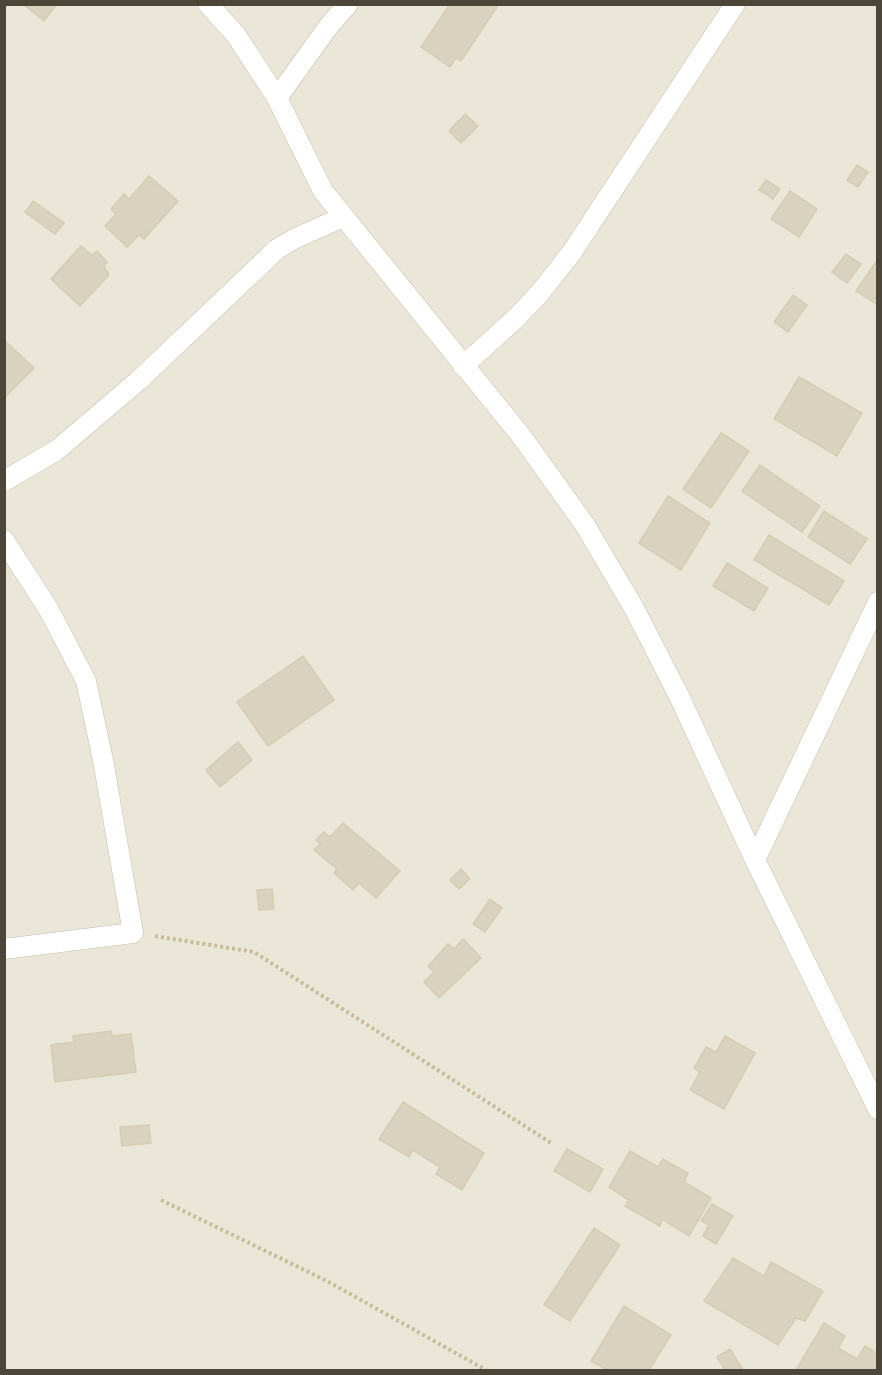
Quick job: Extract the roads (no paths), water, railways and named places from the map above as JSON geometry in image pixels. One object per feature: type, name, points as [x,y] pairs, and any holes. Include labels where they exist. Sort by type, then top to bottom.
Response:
[{"type":"street","points":[[208,4],[236,35],[277,98],[323,191],[522,438],[585,525],[624,591],[679,696],[755,860],[878,1109]]},
{"type":"street","points":[[277,98],[328,27],[348,4]]},
{"type":"street","points":[[463,366],[539,294],[572,252],[735,4]]},
{"type":"street","points":[[4,481],[57,450],[138,381],[277,249],[343,217]]},
{"type":"street","points":[[4,540],[49,610],[86,681],[103,760],[133,933],[4,949]]},
{"type":"street","points":[[755,860],[878,602]]}]
